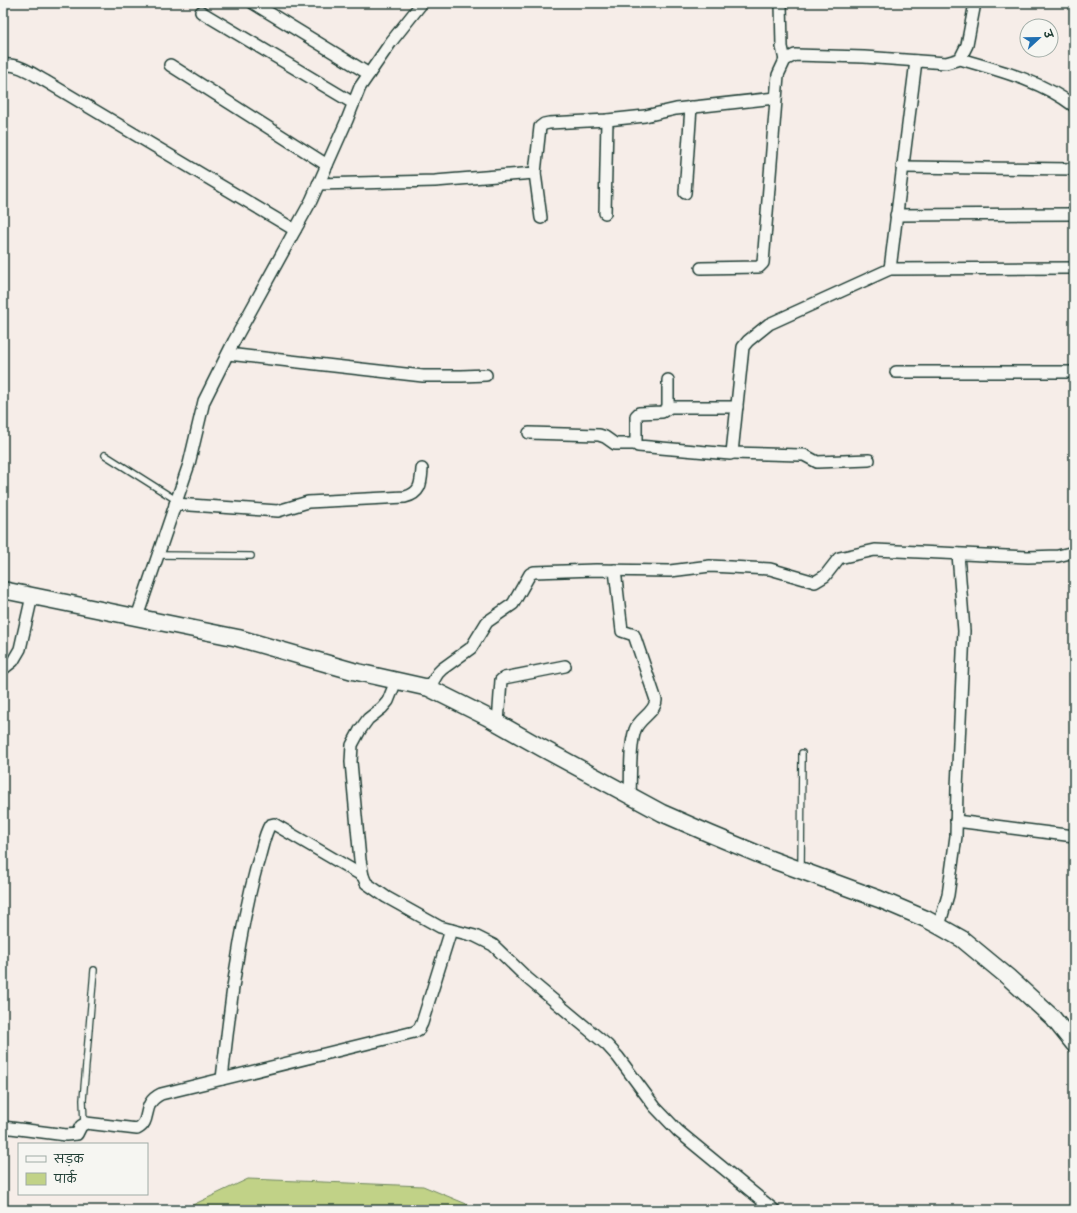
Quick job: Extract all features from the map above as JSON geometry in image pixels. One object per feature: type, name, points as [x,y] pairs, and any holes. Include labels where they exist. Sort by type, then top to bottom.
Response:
[{"type":"street","points":[[253,3],[370,74]]},
{"type":"street","points":[[136,617],[189,464],[204,401],[311,201],[360,87],[422,3]]},
{"type":"street","points":[[701,268],[759,267],[763,263],[778,75],[785,60],[782,47],[781,3]]},
{"type":"street","points":[[960,59],[967,45],[975,3]]},
{"type":"street","points":[[201,12],[353,103]]},
{"type":"street","points":[[785,60],[795,55],[864,57],[946,64],[960,59],[1008,73],[1032,82],[1068,101],[1074,106]]},
{"type":"street","points":[[890,269],[916,61]]},
{"type":"street","points":[[3,65],[8,64],[22,69],[48,82],[295,230]]},
{"type":"street","points":[[170,66],[327,165]]},
{"type":"street","points":[[541,218],[535,173],[540,127],[544,124],[645,116],[676,109],[776,98]]},
{"type":"street","points":[[685,193],[691,107]]},
{"type":"street","points":[[605,213],[607,120]]},
{"type":"street","points":[[902,167],[1074,169]]},
{"type":"street","points":[[318,184],[435,181],[535,173]]},
{"type":"street","points":[[896,215],[1074,214]]},
{"type":"street","points":[[732,452],[743,348],[748,341],[770,324],[890,269],[1074,268]]},
{"type":"street","points":[[228,354],[422,376],[462,376],[486,374]]},
{"type":"street","points":[[896,372],[1074,372]]},
{"type":"street","points":[[636,444],[636,416],[638,414],[665,411],[668,407],[668,380]]},
{"type":"street","points":[[668,407],[737,407]]},
{"type":"street","points":[[529,433],[599,435],[615,444],[636,444],[638,446],[728,454],[732,452],[804,455],[817,462],[869,460]]},
{"type":"street","points":[[176,502],[278,511],[308,502],[405,497],[416,493],[420,484],[422,469]]},
{"type":"street","points":[[430,688],[438,673],[442,669],[470,648],[487,622],[513,604],[532,572],[615,570],[670,571],[710,566],[770,569],[815,582],[825,576],[840,558],[875,550],[1028,557],[1058,556],[1074,552]]},
{"type":"street","points":[[939,926],[948,895],[956,836],[964,631],[958,554]]},
{"type":"street","points":[[615,570],[622,631],[634,634],[656,700],[653,710],[639,723],[635,731],[631,759],[630,796]]},
{"type":"street","points":[[3,590],[238,638],[353,671],[430,688],[498,723],[662,813],[710,834],[878,898],[939,926],[962,939],[1008,977],[1053,1018],[1074,1044]]},
{"type":"street","points":[[3,669],[13,661],[20,649],[32,596]]},
{"type":"street","points":[[498,723],[501,680],[504,678],[565,666]]},
{"type":"street","points":[[396,681],[388,701],[368,719],[352,745],[351,762],[354,799],[363,876],[366,884],[440,927],[476,936],[493,945],[527,978],[607,1045],[618,1057],[655,1107],[678,1131],[774,1210]]},
{"type":"street","points":[[956,821],[1074,836]]},
{"type":"street","points":[[222,1079],[240,944],[251,888],[270,825],[274,824],[363,876]]},
{"type":"street","points":[[3,1126],[66,1136],[77,1134],[86,1123],[137,1129],[144,1123],[151,1099],[155,1096],[414,1032],[419,1029],[422,1024],[452,930]]},
{"type":"lane","points":[[104,455],[176,502]]},
{"type":"lane","points":[[158,555],[251,556]]},
{"type":"lane","points":[[802,753],[802,870]]},
{"type":"lane","points":[[84,1124],[83,1100],[94,970]]},
{"type":"green space","points":[[248,1179],[423,1186],[481,1210],[182,1210]]}]
